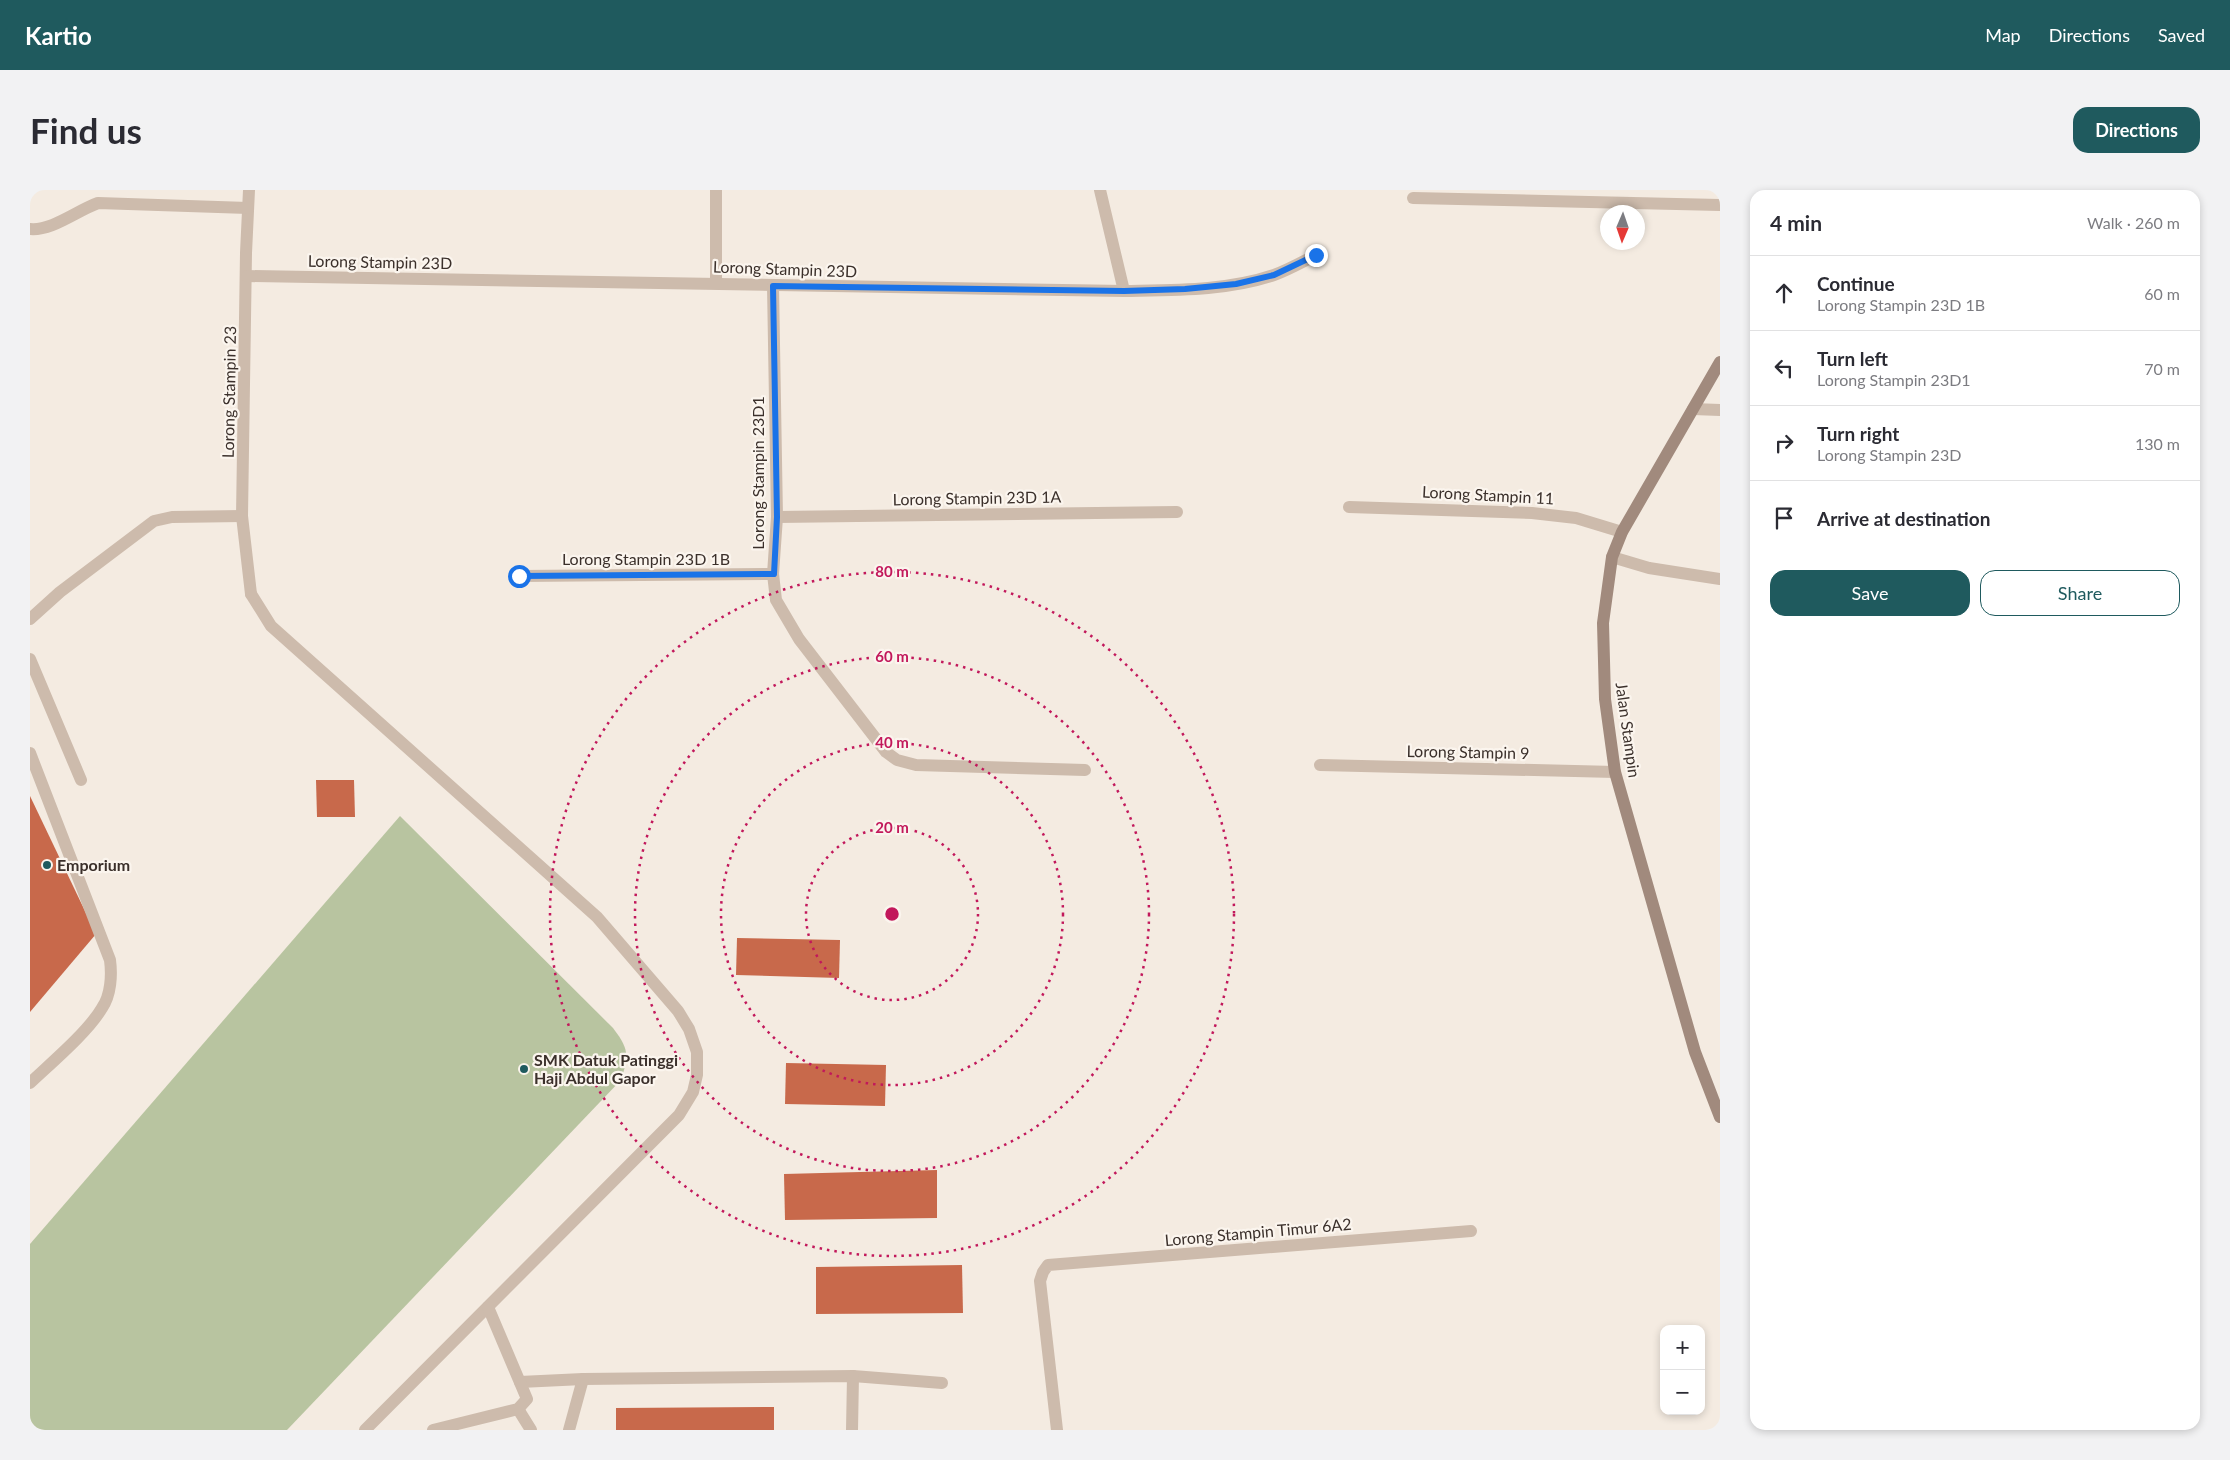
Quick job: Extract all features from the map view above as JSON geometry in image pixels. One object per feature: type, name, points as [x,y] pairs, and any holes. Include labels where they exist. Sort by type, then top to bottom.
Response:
[{"type":"street","name":"Lorong Stampin 23","points":[[249,190],[242,516],[251,594],[271,626],[597,917],[678,1011],[690,1029],[697,1052],[697,1075],[693,1092],[679,1115],[488,1307]]},
{"type":"street","points":[[716,190],[716,283]]},
{"type":"street","points":[[1100,190],[1124,291]]},
{"type":"street","points":[[1412,198],[1720,205]]},
{"type":"street","points":[[30,229],[45,228],[80,210],[98,204],[248,208]]},
{"type":"street","name":"Lorong Stampin 23D","points":[[247,276],[1124,291],[1185,289],[1236,284],[1274,275],[1316,255]]},
{"type":"street","name":"Lorong Stampin 23D1","points":[[773,286],[777,517],[774,574],[776,600],[799,639],[886,752],[898,760],[930,766],[1085,770]]},
{"type":"street","name":"Jalan Stampin","points":[[1720,362],[1622,532],[1612,557],[1603,632],[1605,699],[1615,772],[1695,1052],[1720,1117]]},
{"type":"street","points":[[1693,409],[1720,410]]},
{"type":"street","name":"Lorong Stampin 11","points":[[1349,506],[1532,513],[1576,518],[1622,532]]},
{"type":"street","name":"Lorong Stampin 23D 1A","points":[[777,517],[1177,512]]},
{"type":"street","points":[[30,619],[60,592],[154,521],[172,516],[242,516]]},
{"type":"street","points":[[1612,557],[1649,568],[1720,579]]},
{"type":"street","name":"Lorong Stampin 23D 1B","points":[[519,576],[774,574]]},
{"type":"street","points":[[30,658],[81,780]]},
{"type":"street","points":[[30,753],[110,960],[112,973],[103,1007],[98,1014],[30,1083]]},
{"type":"street","name":"Lorong Stampin 9","points":[[1320,765],[1615,772]]},
{"type":"street","name":"Lorong Stampin Timur 6A2","points":[[1057,1430],[1040,1282],[1043,1272],[1048,1265],[1471,1231]]},
{"type":"street","points":[[365,1430],[488,1307],[528,1399],[518,1410],[433,1430]]},
{"type":"street","points":[[520,1382],[583,1379],[853,1376],[942,1383]]},
{"type":"street","points":[[852,1430],[853,1376]]},
{"type":"street","points":[[570,1430],[583,1379]]},
{"type":"street","points":[[518,1410],[531,1430]]},
{"type":"green space","points":[[400,816],[613,1028],[622,1041],[626,1052],[621,1080],[287,1430],[30,1430],[30,1244]]},
{"type":"building","points":[[316,780],[354,780],[355,817],[317,817]]},
{"type":"building","name":"Emporium","points":[[30,796],[96,934],[30,1012]]},
{"type":"building","points":[[737,938],[840,940],[839,978],[736,975]]},
{"type":"building","points":[[786,1063],[886,1065],[885,1106],[785,1104]]},
{"type":"building","points":[[937,1170],[937,1218],[785,1220],[784,1174]]},
{"type":"building","points":[[962,1265],[963,1313],[816,1314],[816,1267]]},
{"type":"building","points":[[774,1407],[774,1430],[616,1430],[616,1408]]},
{"type":"place","name":"Emporium","points":[[47,865]]},
{"type":"place","name":"SMK Datuk Patinggi Haji Abdul Gapor","points":[[524,1069]]},
{"type":"route","points":[[519,576],[774,574],[777,517],[773,286],[1124,291],[1185,289],[1236,284],[1274,275],[1316,255]]}]
